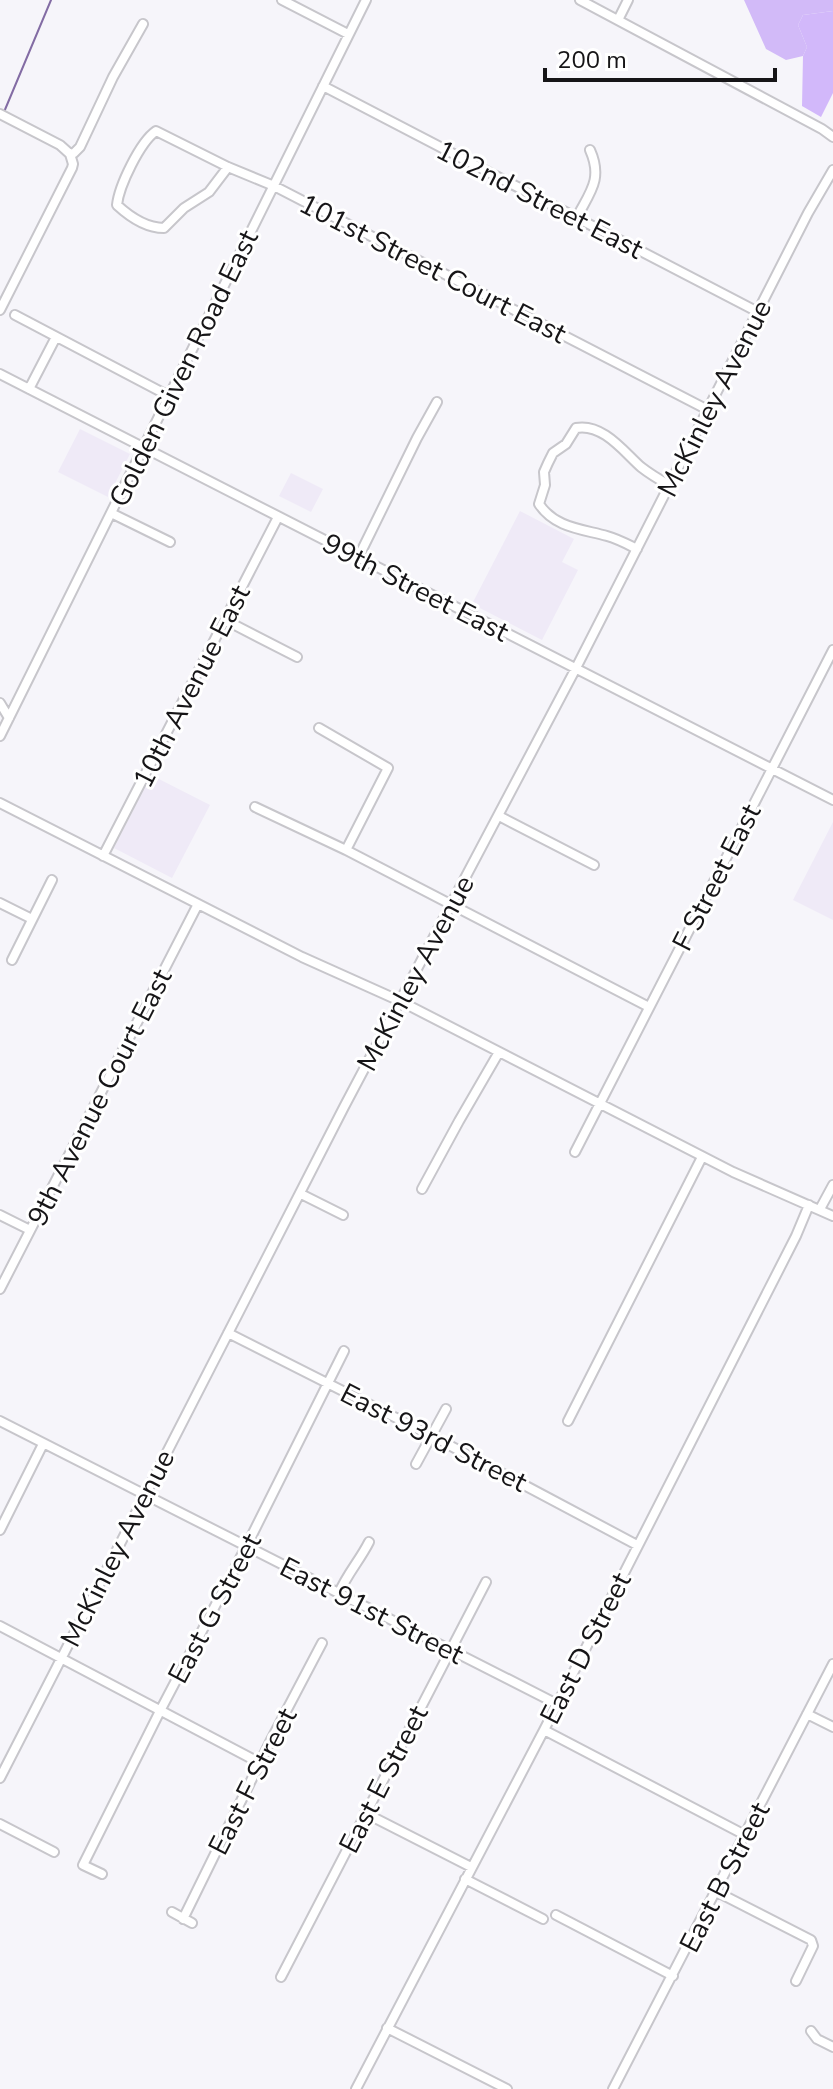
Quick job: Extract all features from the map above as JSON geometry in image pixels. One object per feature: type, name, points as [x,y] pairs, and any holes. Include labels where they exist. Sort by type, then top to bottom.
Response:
[{"type":"street","points":[[282,0],[348,34]]},
{"type":"street","name":"Golden Given Road East","points":[[0,736],[366,0]]},
{"type":"street","points":[[580,0],[833,137]]},
{"type":"street","points":[[618,20],[628,0]]},
{"type":"street","points":[[70,154],[80,147],[113,77],[143,24]]},
{"type":"street","name":"102nd Street East","points":[[323,86],[758,312]]},
{"type":"street","points":[[0,114],[60,145],[70,154],[73,164],[0,310]]},
{"type":"street","name":"101st Street Court East","points":[[228,167],[209,192],[184,208],[164,228],[144,224],[117,205],[118,195],[145,141],[156,131],[274,186],[708,410]]},
{"type":"street","points":[[577,217],[595,179],[597,167],[590,150]]},
{"type":"street","name":"McKinley Avenue","points":[[0,1778],[400,1001],[576,668],[808,213],[833,170]]},
{"type":"street","points":[[15,315],[169,396]]},
{"type":"street","points":[[29,389],[56,337]]},
{"type":"street","name":"99th Street East","points":[[0,374],[833,800]]},
{"type":"street","points":[[358,558],[437,402]]},
{"type":"street","points":[[637,549],[612,537],[571,528],[548,515],[539,504],[545,485],[544,472],[553,453],[566,444],[576,428],[582,427],[614,440],[639,465],[669,485]]},
{"type":"street","points":[[111,513],[170,542]]},
{"type":"street","name":"10th Avenue East","points":[[103,856],[278,517]]},
{"type":"street","points":[[225,620],[297,657]]},
{"type":"street","name":"F Street East","points":[[599,1104],[833,650]]},
{"type":"street","points":[[0,703],[9,718]]},
{"type":"street","points":[[319,728],[388,768],[346,850]]},
{"type":"street","points":[[0,803],[302,957],[400,1001],[702,1157],[833,1216]]},
{"type":"street","points":[[255,807],[346,850],[649,1007]]},
{"type":"street","points":[[499,816],[594,865]]},
{"type":"street","points":[[12,960],[52,880]]},
{"type":"street","points":[[0,903],[32,919]]},
{"type":"street","name":"9th Avenue Court East","points":[[0,1289],[198,904]]},
{"type":"street","points":[[422,1189],[499,1052]]},
{"type":"street","points":[[575,1152],[599,1104]]},
{"type":"street","points":[[568,1421],[702,1157]]},
{"type":"street","points":[[820,1209],[833,1185]]},
{"type":"street","points":[[301,1194],[343,1215]]},
{"type":"street","name":"East D Street","points":[[356,2089],[544,1730],[809,1205]]},
{"type":"street","points":[[0,1215],[30,1230]]},
{"type":"street","name":"East 93rd Street","points":[[228,1333],[432,1436],[637,1545]]},
{"type":"street","name":"East G Street","points":[[102,1874],[83,1865],[344,1351]]},
{"type":"street","points":[[416,1464],[446,1409]]},
{"type":"street","name":"East 91st Street","points":[[0,1421],[557,1704]]},
{"type":"street","points":[[0,1530],[43,1444]]},
{"type":"street","points":[[339,1593],[369,1542]]},
{"type":"street","name":"East E Street","points":[[281,1977],[486,1582]]},
{"type":"street","points":[[0,1626],[260,1763]]},
{"type":"street","name":"East F Street","points":[[172,1912],[188,1921],[260,1763],[322,1643]]},
{"type":"street","name":"East B Street","points":[[613,2089],[833,1664]]},
{"type":"street","points":[[807,1714],[833,1727]]},
{"type":"street","points":[[544,1730],[745,1835]]},
{"type":"street","points":[[365,1813],[471,1867]]},
{"type":"street","points":[[0,1824],[54,1852]]},
{"type":"street","points":[[465,1879],[543,1919]]},
{"type":"street","points":[[717,1892],[811,1940],[813,1944],[796,1981]]},
{"type":"street","points":[[556,1915],[673,1976]]},
{"type":"street","points":[[387,2028],[507,2089]]},
{"type":"street","points":[[811,2031],[817,2039],[833,2047]]},
{"type":"shaded area","points":[[744,0],[833,0],[833,11],[803,15],[798,25],[807,47],[803,56],[786,60],[766,49]]},
{"type":"shaded area","points":[[833,11],[833,93],[821,117],[802,106],[803,56],[807,47],[798,25],[803,15]]},
{"type":"shaded area","points":[[80,429],[130,454],[108,497],[58,472]]},
{"type":"shaded area","points":[[291,473],[323,489],[311,512],[279,496]]},
{"type":"shaded area","points":[[520,511],[574,539],[562,562],[578,570],[542,640],[472,604]]},
{"type":"shaded area","points":[[151,775],[210,805],[172,878],[114,848]]},
{"type":"shaded area","points":[[833,822],[833,920],[793,900]]},
{"type":"waterway","points":[[4,112],[51,0]]}]
